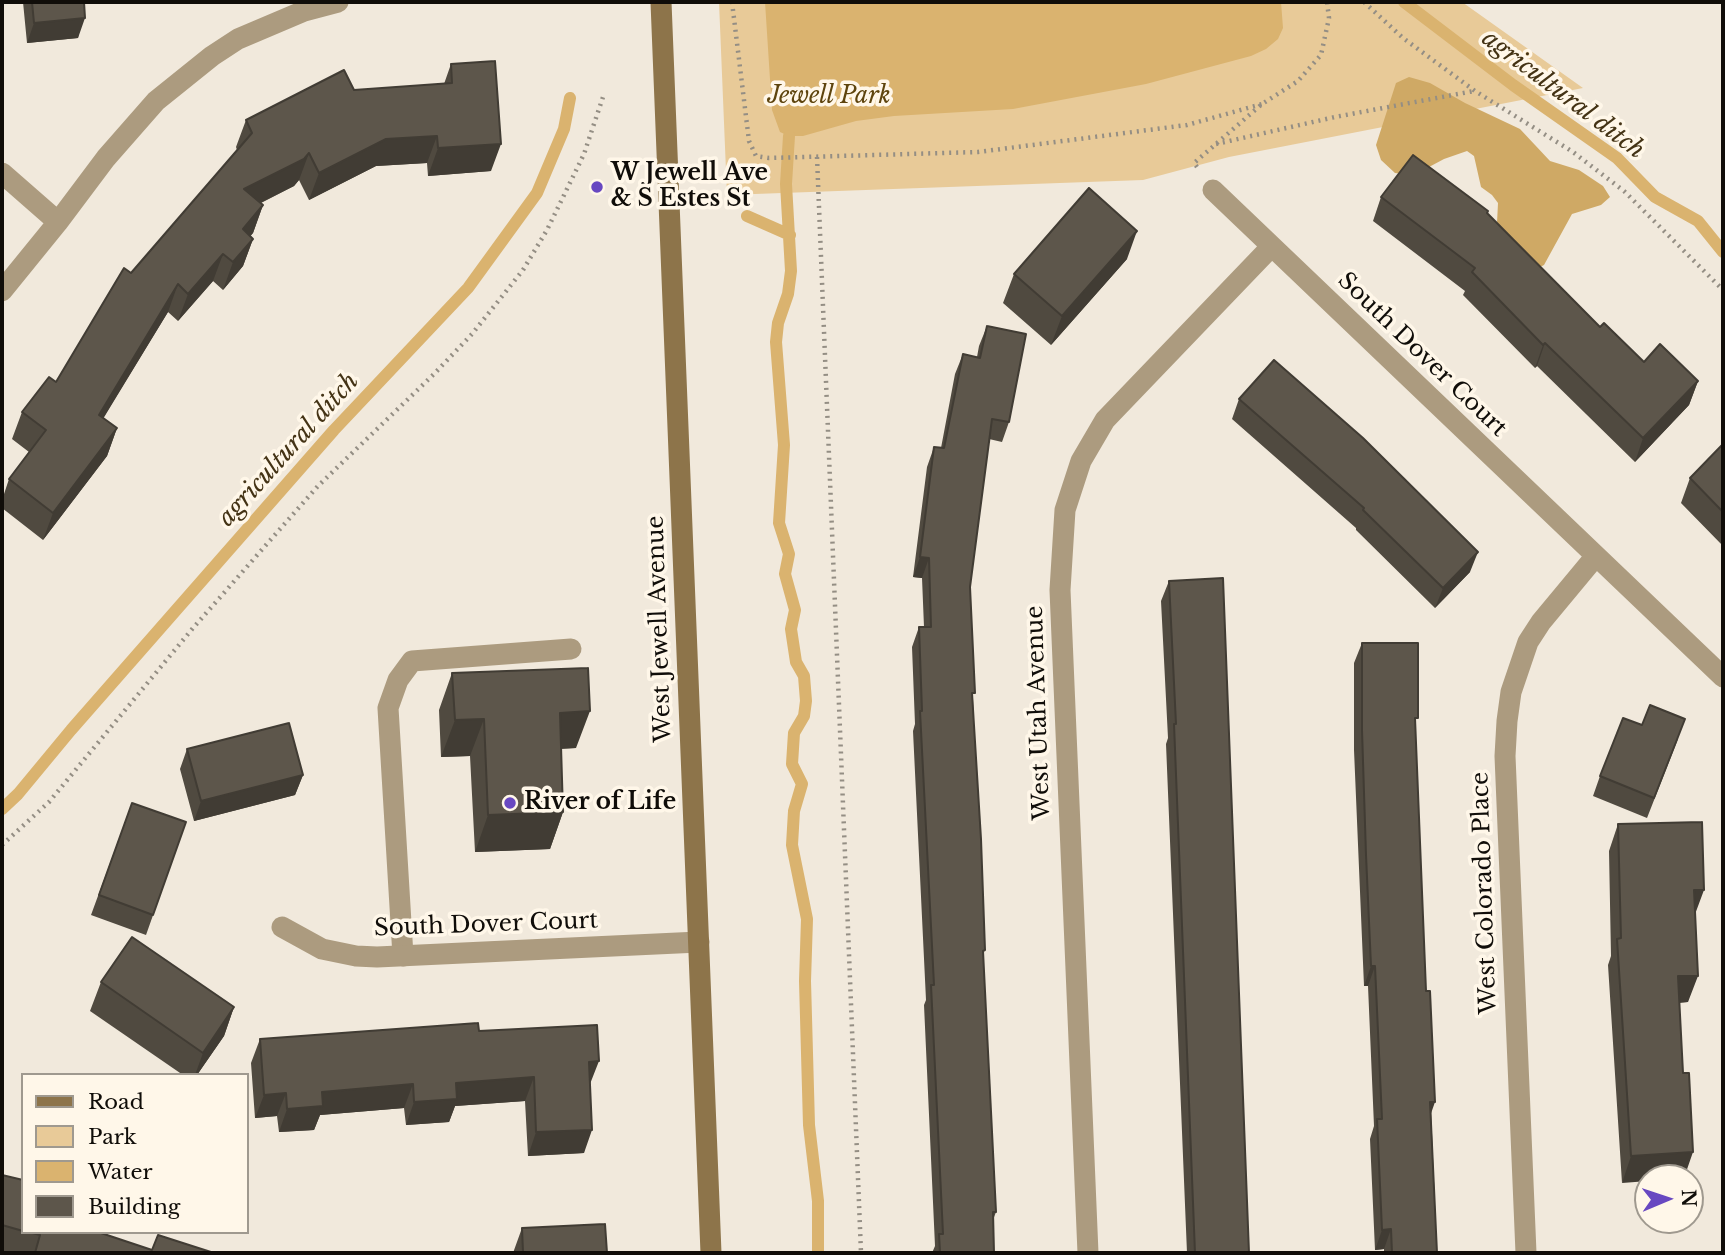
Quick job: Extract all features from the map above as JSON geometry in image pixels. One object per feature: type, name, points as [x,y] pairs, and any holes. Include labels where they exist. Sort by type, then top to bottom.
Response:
[{"type":"main road","name":"West Jewell Avenue","points":[[661,2],[711,1253]]},
{"type":"street","points":[[2,291],[156,101],[212,56],[238,39],[304,11],[338,2]]},
{"type":"street","points":[[2,173],[58,222]]},
{"type":"street","name":"South Dover Court","points":[[1213,190],[1723,677]]},
{"type":"street","name":"West Utah Avenue","points":[[1088,1253],[1060,590],[1065,510],[1081,461],[1105,420],[1270,247]]},
{"type":"street","name":"West Colorado Place","points":[[1526,1253],[1505,756],[1507,721],[1511,692],[1528,642],[1541,622],[1595,557]]},
{"type":"street","points":[[404,956],[388,708],[398,680],[412,661],[571,649]]},
{"type":"street","name":"South Dover Court","points":[[282,927],[322,948],[339,953],[377,957],[699,942]]},
{"type":"path","points":[[732,2],[749,141],[756,156],[769,158],[978,152],[1187,125],[1262,104]]},
{"type":"path","points":[[1213,190],[1194,163],[1262,104],[1298,81],[1321,55],[1329,18],[1327,2]]},
{"type":"path","points":[[1364,2],[1403,38],[1475,91],[1573,152],[1625,191],[1723,290]]},
{"type":"path","points":[[1216,144],[1335,117],[1475,91]]},
{"type":"path","points":[[2,845],[49,802],[193,628],[318,486],[472,334],[523,270],[547,230],[584,154],[604,94]]},
{"type":"path","points":[[817,157],[861,1253]]},
{"type":"green space","name":"Jewell Park","points":[[719,2],[1462,2],[1583,88],[1229,157],[1143,180],[727,195]]},
{"type":"shaded area","points":[[1409,77],[1430,83],[1520,129],[1550,161],[1579,170],[1603,186],[1610,197],[1601,205],[1572,214],[1544,265],[1532,271],[1496,243],[1498,203],[1481,187],[1474,156],[1467,151],[1444,159],[1414,175],[1395,173],[1381,160],[1376,145],[1396,83]]},
{"type":"water","points":[[765,2],[1281,2],[1283,28],[1278,39],[1251,56],[1146,84],[1013,109],[894,116],[856,121],[803,136],[789,136],[780,132],[772,110]]},
{"type":"building","points":[[32,2],[84,2],[85,18],[34,23]]},
{"type":"building","points":[[495,61],[501,144],[438,148],[437,136],[386,139],[319,173],[309,153],[304,159],[244,189],[263,205],[243,229],[253,239],[233,262],[223,254],[188,294],[178,284],[99,415],[117,428],[53,513],[9,479],[46,430],[22,412],[49,377],[56,382],[124,268],[131,273],[252,133],[246,120],[344,70],[354,90],[452,83],[451,64]]},
{"type":"building","points":[[1413,155],[1488,211],[1487,213],[1600,327],[1604,323],[1644,362],[1660,344],[1698,381],[1643,438],[1545,343],[1543,345],[1472,272],[1475,268],[1381,197]]},
{"type":"building","points":[[1089,188],[1137,231],[1062,316],[1014,274]]},
{"type":"building","points":[[987,326],[1026,334],[1009,422],[992,419],[970,587],[975,693],[972,693],[981,839],[983,951],[996,1212],[993,1212],[994,1253],[940,1253],[939,1234],[943,1234],[931,985],[934,985],[920,711],[919,627],[931,627],[929,558],[920,557],[934,447],[944,448],[963,354],[980,358]]},
{"type":"building","points":[[1274,360],[1363,438],[1478,552],[1443,588],[1363,510],[1364,508],[1239,399]]},
{"type":"building","points":[[1723,444],[1723,512],[1690,478]]},
{"type":"building","points":[[1223,578],[1249,1253],[1195,1253],[1169,581]]},
{"type":"building","points":[[1362,643],[1418,643],[1418,718],[1415,718],[1426,991],[1430,991],[1435,1102],[1430,1102],[1437,1253],[1392,1253],[1391,1229],[1382,1230],[1377,1119],[1382,1119],[1375,966],[1371,966],[1366,855]]},
{"type":"building","points":[[588,668],[590,711],[560,713],[563,812],[488,815],[484,719],[455,720],[452,673]]},
{"type":"building","points":[[1650,705],[1685,719],[1654,798],[1600,776],[1623,718],[1642,725]]},
{"type":"building","points":[[289,723],[303,775],[201,801],[187,749]]},
{"type":"building","points":[[132,803],[186,822],[153,915],[99,895]]},
{"type":"building","points":[[1702,822],[1704,890],[1694,890],[1698,976],[1678,976],[1683,1073],[1689,1073],[1693,1152],[1631,1156],[1617,939],[1621,938],[1618,824]]},
{"type":"building","points":[[132,937],[234,1007],[203,1053],[101,982]]},
{"type":"building","points":[[478,1023],[479,1031],[597,1025],[599,1061],[589,1062],[592,1130],[536,1132],[534,1077],[456,1083],[457,1099],[414,1102],[413,1084],[322,1092],[323,1106],[287,1109],[286,1093],[264,1095],[260,1039]]},
{"type":"building","points":[[2,1175],[21,1180],[21,1230],[2,1225]]},
{"type":"building","points":[[605,1224],[607,1253],[510,1253],[523,1252],[522,1228]]},
{"type":"building","points":[[36,1234],[104,1234],[152,1250],[158,1235],[214,1253],[35,1253],[40,1235]]},
{"type":"waterway","name":"agricultural ditch","points":[[1404,2],[1513,85],[1617,158],[1655,197],[1698,221],[1723,252]]},
{"type":"waterway","name":"agricultural ditch","points":[[2,809],[18,794],[334,430],[468,288],[537,193],[564,129],[570,98]]},
{"type":"waterway","points":[[789,136],[786,184],[791,271],[776,342],[784,445],[779,523],[789,554],[785,574],[795,610],[791,629],[796,662],[804,676],[806,701],[804,716],[794,733],[792,764],[802,784],[794,811],[792,845],[807,919],[805,981],[809,1125],[818,1201],[818,1253]]},
{"type":"waterway","points":[[747,216],[790,235]]},
{"type":"place","name":"W Jewell Ave & S Estes St","points":[[597,187]]},
{"type":"place","name":"River of Life","points":[[510,803]]}]
